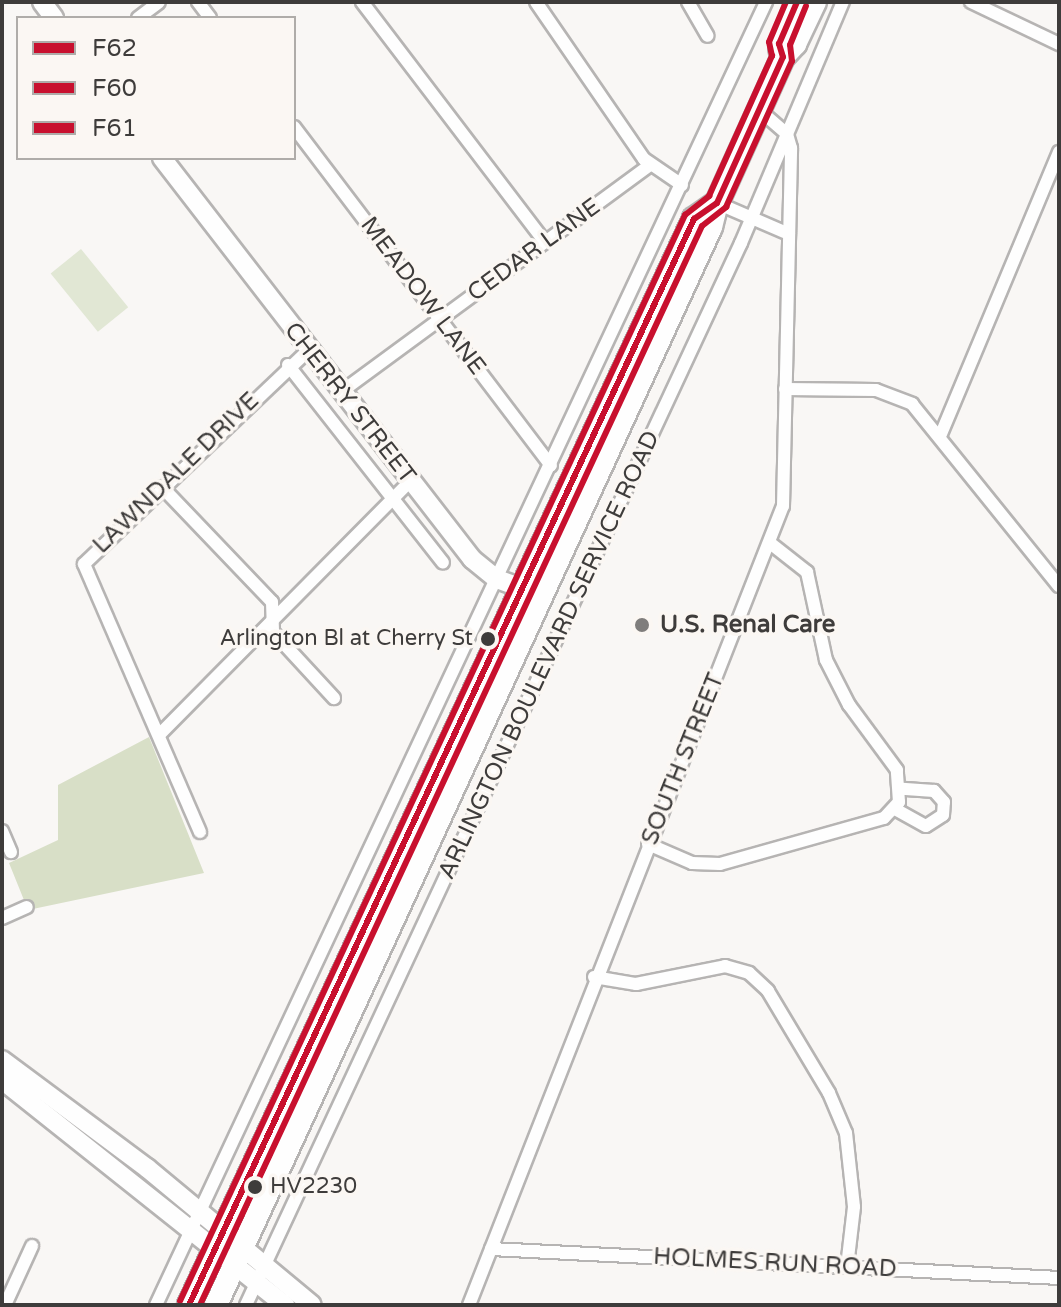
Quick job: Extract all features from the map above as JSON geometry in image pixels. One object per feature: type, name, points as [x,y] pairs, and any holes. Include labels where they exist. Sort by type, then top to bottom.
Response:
[{"type":"highway","points":[[783,57],[779,44],[797,2]]},
{"type":"highway","points":[[216,1305],[339,1035],[694,219],[717,203],[783,57],[795,44],[815,2]]},
{"type":"highway","points":[[189,1305],[374,906],[533,592]]},
{"type":"main road","name":"CHERRY STREET","points":[[164,160],[472,559],[497,579],[533,592]]},
{"type":"main road","points":[[2,1060],[202,1212],[219,1241]]},
{"type":"main road","points":[[2,1080],[192,1230],[219,1241],[260,1275],[312,1305]]},
{"type":"main road","points":[[260,1275],[285,1305]]},
{"type":"street","points":[[141,16],[159,2]]},
{"type":"street","points":[[362,2],[545,242]]},
{"type":"street","points":[[536,2],[650,165],[682,185]]},
{"type":"street","points":[[688,2],[708,36]]},
{"type":"street","points":[[156,1305],[766,2]]},
{"type":"street","name":"ARLINGTON BOULEVARD SERVICE ROAD","points":[[246,1305],[752,218],[843,2]]},
{"type":"street","points":[[971,2],[1059,44]]},
{"type":"street","points":[[759,110],[787,134]]},
{"type":"street","name":"MEADOW LANE","points":[[296,130],[551,465]]},
{"type":"street","name":"SOUTH STREET","points":[[469,1305],[594,977],[783,506],[789,234],[787,134]]},
{"type":"street","points":[[941,434],[1059,152]]},
{"type":"street","name":"CEDAR LANE","points":[[341,392],[650,165]]},
{"type":"street","points":[[717,203],[789,234]]},
{"type":"street","name":"LAWNDALE DRIVE","points":[[200,832],[161,733],[84,564],[288,365],[309,350]]},
{"type":"street","name":"CHERRY STREET","points":[[288,365],[443,563]]},
{"type":"street","points":[[785,389],[889,392],[912,404],[941,434],[1059,586]]},
{"type":"street","points":[[161,733],[410,481]]},
{"type":"street","points":[[162,487],[272,602],[273,632],[334,698]]},
{"type":"street","points":[[648,844],[692,863],[720,864],[870,822],[895,809],[902,789],[897,770],[849,705],[826,660],[807,572],[770,543]]},
{"type":"street","name":"CHERRY STREET","points":[[533,592],[570,606]]},
{"type":"street","points":[[895,809],[926,826],[943,815],[944,802],[934,791],[902,789]]},
{"type":"street","points":[[2,831],[11,852]]},
{"type":"street","points":[[350,896],[374,906]]},
{"type":"street","points":[[2,918],[27,907]]},
{"type":"street","points":[[594,977],[636,984],[725,966],[749,973],[768,991],[829,1093],[846,1133],[854,1207],[847,1267]]},
{"type":"street","points":[[339,1035],[364,1047]]},
{"type":"street","points":[[5,1305],[32,1246]]},
{"type":"street","name":"HOLMES RUN ROAD","points":[[491,1249],[1059,1278]]},
{"type":"green space","points":[[81,249],[128,307],[98,332],[51,274]]},
{"type":"green space","points":[[149,737],[204,873],[28,910],[9,863],[58,840],[58,785]]},
{"type":"transit line","name":"F61","points":[[180,1301],[685,215],[709,196],[772,56],[769,42],[786,2]]},
{"type":"transit line","name":"F62","points":[[189,1305],[694,219],[717,203],[783,57],[779,44],[797,2]]},
{"type":"transit line","name":"F60","points":[[200,1305],[702,226],[726,207],[792,61],[790,45],[806,6]]},
{"type":"place","name":"U.S. Renal Care","points":[[642,625]]},
{"type":"place","name":"Arlington Bl at Cherry St","points":[[488,639]]},
{"type":"place","name":"HV2230","points":[[255,1187]]}]
